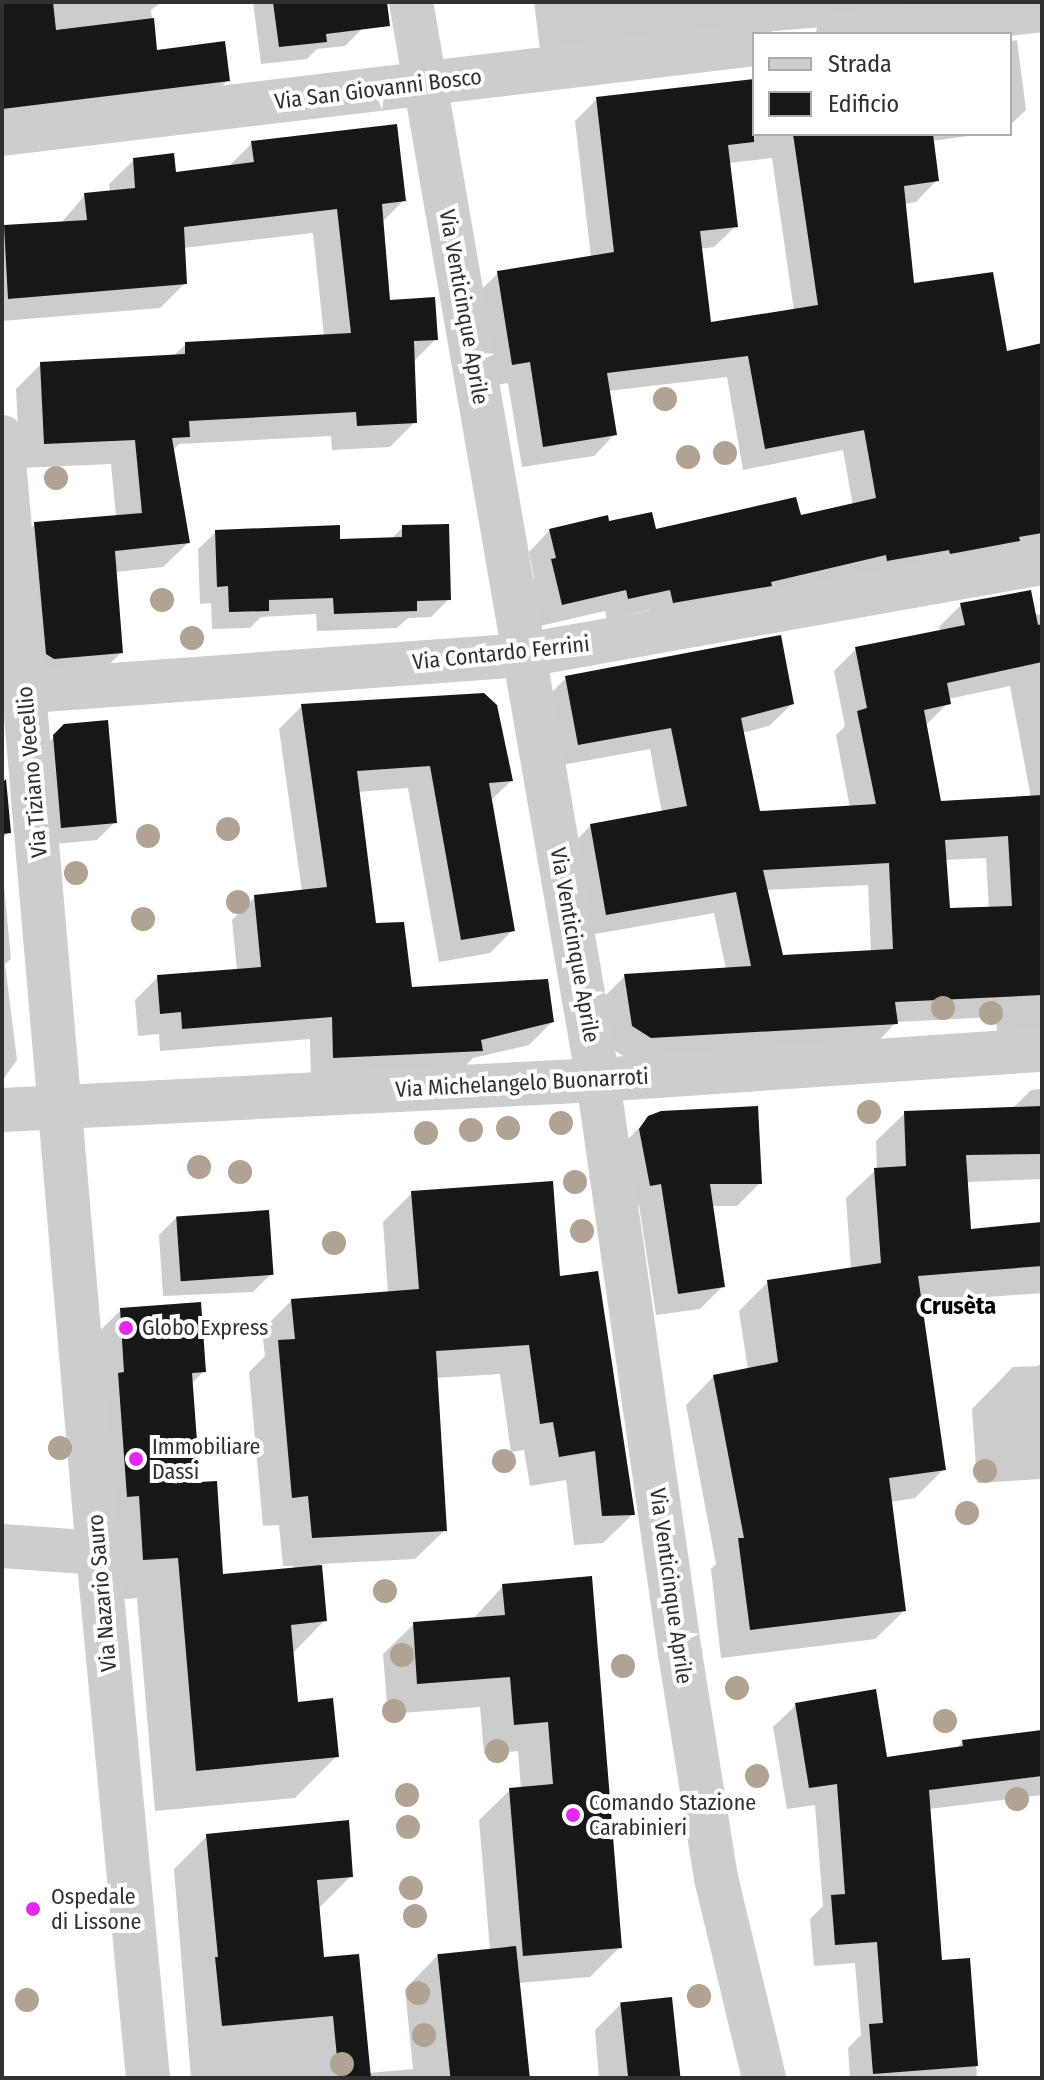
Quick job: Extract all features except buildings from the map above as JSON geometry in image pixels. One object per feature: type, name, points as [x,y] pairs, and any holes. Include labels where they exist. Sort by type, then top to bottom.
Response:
[{"type":"street","name":"Via Venticinque Aprile","points":[[411,2],[598,1080],[680,1653],[716,1878],[764,2078]]},
{"type":"street","points":[[855,32],[1042,10]]},
{"type":"street","name":"Via San Giovanni Bosco","points":[[2,134],[752,44]]},
{"type":"street","name":"Via Tiziano Vecellio","points":[[2,437],[14,692],[60,1107]]},
{"type":"street","name":"Via Contardo Ferrini","points":[[14,692],[525,655],[1042,563]]},
{"type":"street","name":"Via Michelangelo Buonarroti","points":[[2,1110],[598,1080],[1042,1050]]},
{"type":"street","name":"Via Nazario Sauro","points":[[60,1107],[98,1553],[148,2078]]},
{"type":"street","points":[[2,1546],[98,1553]]},
{"type":"place","name":"Globo Express","points":[[126,1328]]},
{"type":"place","name":"Immobiliare Dassi","points":[[136,1459]]},
{"type":"place","name":"Comando Stazione Carabinieri","points":[[573,1815]]},
{"type":"place","name":"Ospedale di Lissone","points":[[33,1909]]},
{"type":"district","name":"Crusèta","points":[[958,1307]]}]
